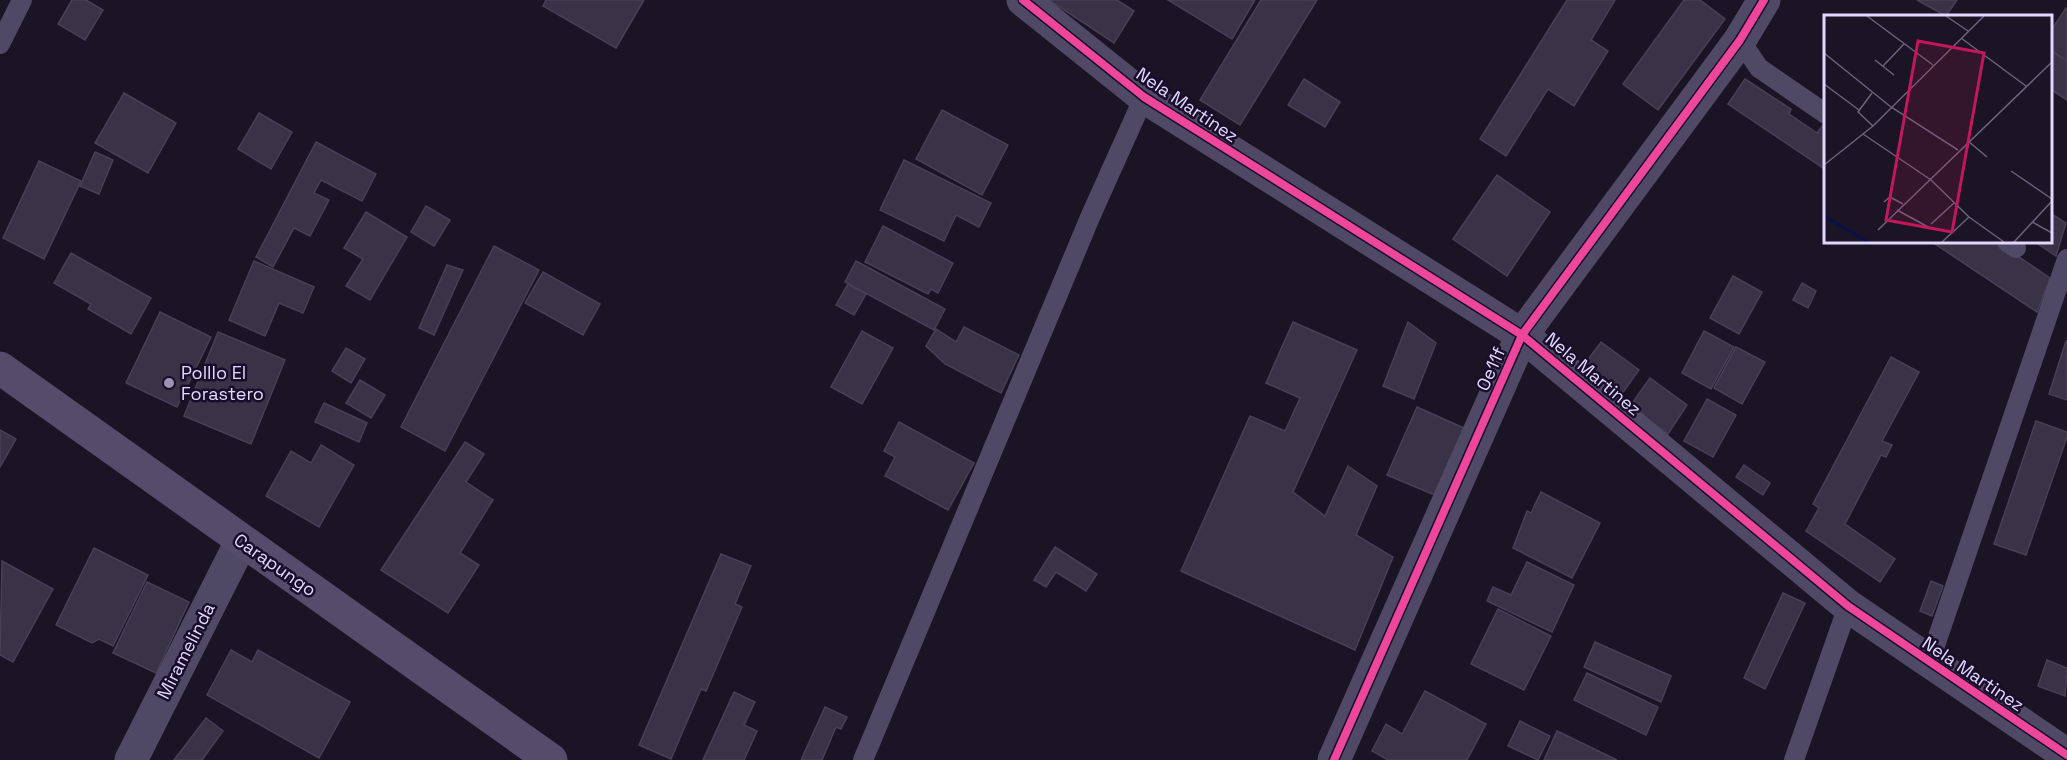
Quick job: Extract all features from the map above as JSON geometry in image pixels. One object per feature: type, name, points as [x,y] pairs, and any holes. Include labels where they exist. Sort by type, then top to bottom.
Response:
[{"type":"street","name":"Nela Martinez","points":[[1023,0],[1144,97],[1522,335],[1848,606],[2067,755]]},
{"type":"street","name":"Oe11f","points":[[1334,760],[1522,335],[1740,40],[1763,0]]},
{"type":"street","name":"Carapungo","points":[[0,368],[241,542],[551,760]]},
{"type":"street","name":"Miramelinda","points":[[131,760],[241,542]]},
{"type":"lane","points":[[0,44],[22,0]]},
{"type":"lane","points":[[1740,40],[1759,68],[1824,113]]},
{"type":"lane","points":[[863,760],[1091,215],[1144,97]]},
{"type":"lane","points":[[1929,663],[2067,260]]},
{"type":"lane","points":[[1794,760],[1848,606]]},
{"type":"building","points":[[72,0],[86,0],[103,10],[85,40],[58,24]]},
{"type":"building","points":[[546,0],[644,0],[616,48],[543,6]]},
{"type":"building","points":[[1049,0],[1117,0],[1134,11],[1114,43]]},
{"type":"building","points":[[1168,0],[1255,0],[1232,39]]},
{"type":"building","points":[[1261,0],[1317,0],[1240,125],[1200,100]]},
{"type":"building","points":[[1567,0],[1615,0],[1591,40],[1608,51],[1574,106],[1548,89],[1506,156],[1480,139]]},
{"type":"building","points":[[1684,0],[1700,0],[1725,19],[1658,110],[1623,84]]},
{"type":"building","points":[[1917,0],[1957,0],[1947,15]]},
{"type":"building","points":[[2067,8],[2067,61],[2052,51],[2052,29]]},
{"type":"building","points":[[2052,51],[2067,61],[2067,100],[2052,90]]},
{"type":"building","points":[[1304,79],[1340,102],[1325,127],[1288,105]]},
{"type":"building","points":[[1745,79],[1791,109],[1789,114],[1817,133],[1824,124],[1824,169],[1728,104]]},
{"type":"building","points":[[124,93],[176,123],[148,173],[95,143]]},
{"type":"building","points":[[942,110],[1008,145],[982,195],[916,159]]},
{"type":"building","points":[[259,113],[292,132],[271,169],[238,149]]},
{"type":"building","points":[[316,142],[376,174],[362,201],[321,180],[314,193],[329,200],[310,236],[294,228],[273,267],[256,257]]},
{"type":"building","points":[[95,152],[113,160],[99,194],[80,186]]},
{"type":"building","points":[[904,160],[991,203],[979,227],[956,215],[944,241],[880,210]]},
{"type":"building","points":[[39,161],[81,181],[44,259],[3,238]]},
{"type":"building","points":[[1497,175],[1550,212],[1507,276],[1453,239]]},
{"type":"building","points":[[426,206],[450,220],[434,246],[411,232]]},
{"type":"building","points":[[366,212],[407,237],[370,300],[346,286],[363,259],[344,248]]},
{"type":"building","points":[[2052,214],[2066,223],[2056,256],[2036,243],[2052,243]]},
{"type":"building","points":[[883,226],[953,263],[938,293],[931,289],[928,294],[865,262]]},
{"type":"building","points":[[1934,243],[1998,243],[2050,278],[2037,312]]},
{"type":"building","points":[[494,246],[539,270],[445,451],[401,427]]},
{"type":"building","points":[[71,253],[151,298],[131,334],[88,309],[91,304],[54,283]]},
{"type":"building","points":[[254,261],[314,287],[303,313],[279,303],[265,336],[229,320]]},
{"type":"building","points":[[856,261],[945,309],[934,330],[845,282]]},
{"type":"building","points":[[447,265],[463,270],[434,335],[419,328]]},
{"type":"building","points":[[543,272],[600,304],[583,335],[525,303]]},
{"type":"building","points":[[1733,276],[1762,292],[1739,334],[1710,318]]},
{"type":"building","points":[[1802,283],[1816,291],[1808,308],[1793,300]]},
{"type":"building","points":[[848,284],[866,294],[854,315],[836,305]]},
{"type":"building","points":[[160,312],[211,337],[177,407],[126,383]]},
{"type":"building","points":[[1293,322],[1357,350],[1293,492],[1325,516],[1348,466],[1377,486],[1356,535],[1393,557],[1355,650],[1181,571],[1250,416],[1285,431],[1300,398],[1266,383]]},
{"type":"building","points":[[1408,322],[1436,343],[1414,399],[1383,386]]},
{"type":"building","points":[[964,327],[1019,355],[1001,393],[945,364],[926,346],[936,329],[956,342]]},
{"type":"building","points":[[862,331],[893,348],[862,404],[831,387]]},
{"type":"building","points":[[1704,331],[1734,347],[1711,389],[1682,373]]},
{"type":"building","points":[[218,332],[285,360],[251,444],[184,416]]},
{"type":"building","points":[[2067,341],[2067,400],[2049,394]]},
{"type":"building","points":[[1601,342],[1639,370],[1619,398],[1581,369]]},
{"type":"building","points":[[1736,347],[1765,362],[1742,404],[1714,388]]},
{"type":"building","points":[[346,348],[365,359],[351,383],[332,371]]},
{"type":"building","points":[[1891,357],[1919,372],[1882,441],[1892,445],[1886,457],[1881,455],[1845,524],[1895,559],[1880,582],[1806,531],[1819,508],[1813,504]]},
{"type":"building","points":[[1650,378],[1687,405],[1668,434],[1630,406]]},
{"type":"building","points":[[360,380],[385,395],[371,418],[346,403]]},
{"type":"building","points":[[1707,399],[1736,415],[1713,457],[1684,441]]},
{"type":"building","points":[[324,403],[367,423],[359,442],[315,422]]},
{"type":"building","points":[[1417,407],[1466,429],[1437,496],[1387,475]]},
{"type":"building","points":[[2036,421],[2067,432],[2067,437],[2026,555],[1994,544]]},
{"type":"building","points":[[899,422],[974,463],[948,510],[885,476],[895,457],[884,451]]},
{"type":"building","points":[[0,430],[16,439],[0,467]]},
{"type":"building","points":[[465,442],[484,454],[466,482],[493,500],[460,553],[479,565],[448,613],[381,570]]},
{"type":"building","points":[[321,445],[354,465],[319,527],[266,496],[291,451],[311,463]]},
{"type":"building","points":[[1744,465],[1770,483],[1763,495],[1736,477]]},
{"type":"building","points":[[1541,492],[1600,523],[1572,578],[1513,548],[1527,511],[1531,513]]},
{"type":"building","points":[[1055,547],[1097,574],[1086,591],[1056,572],[1046,587],[1034,580]]},
{"type":"building","points":[[94,548],[148,575],[113,646],[99,639],[92,643],[56,625]]},
{"type":"building","points":[[721,554],[751,566],[735,604],[742,607],[706,691],[701,689],[671,759],[639,745]]},
{"type":"building","points":[[2,561],[53,589],[13,662],[0,655]]},
{"type":"building","points":[[1527,562],[1574,585],[1552,632],[1487,601],[1493,587],[1511,595]]},
{"type":"building","points":[[1931,581],[1943,586],[1932,616],[1920,611]]},
{"type":"building","points":[[147,582],[189,602],[156,673],[113,653]]},
{"type":"building","points":[[1783,593],[1805,603],[1765,689],[1744,678]]},
{"type":"building","points":[[1498,609],[1551,636],[1524,690],[1471,664]]},
{"type":"building","points":[[1595,642],[1671,676],[1661,702],[1584,667]]},
{"type":"building","points":[[231,650],[252,662],[258,650],[350,702],[319,758],[207,695]]},
{"type":"building","points":[[2047,660],[2067,668],[2065,696],[2038,686]]},
{"type":"building","points":[[1587,673],[1658,707],[1646,735],[1574,700]]},
{"type":"building","points":[[1425,691],[1486,724],[1467,760],[1388,760],[1372,751],[1386,724],[1402,734]]},
{"type":"building","points":[[734,692],[755,702],[744,725],[757,731],[744,760],[703,760]]},
{"type":"building","points":[[825,707],[847,717],[841,729],[836,727],[822,760],[801,760]]},
{"type":"building","points":[[206,718],[223,731],[202,760],[174,760]]},
{"type":"building","points":[[1520,721],[1550,736],[1538,760],[1508,746]]},
{"type":"building","points":[[1557,731],[1617,760],[1544,760]]},
{"type":"cycle path","points":[[1023,0],[1144,97],[1522,335],[1848,606],[2067,755]]},
{"type":"cycle path","points":[[1334,760],[1522,335],[1740,40],[1764,0]]},
{"type":"place","name":"Polllo El Forastero","points":[[169,383]]}]
